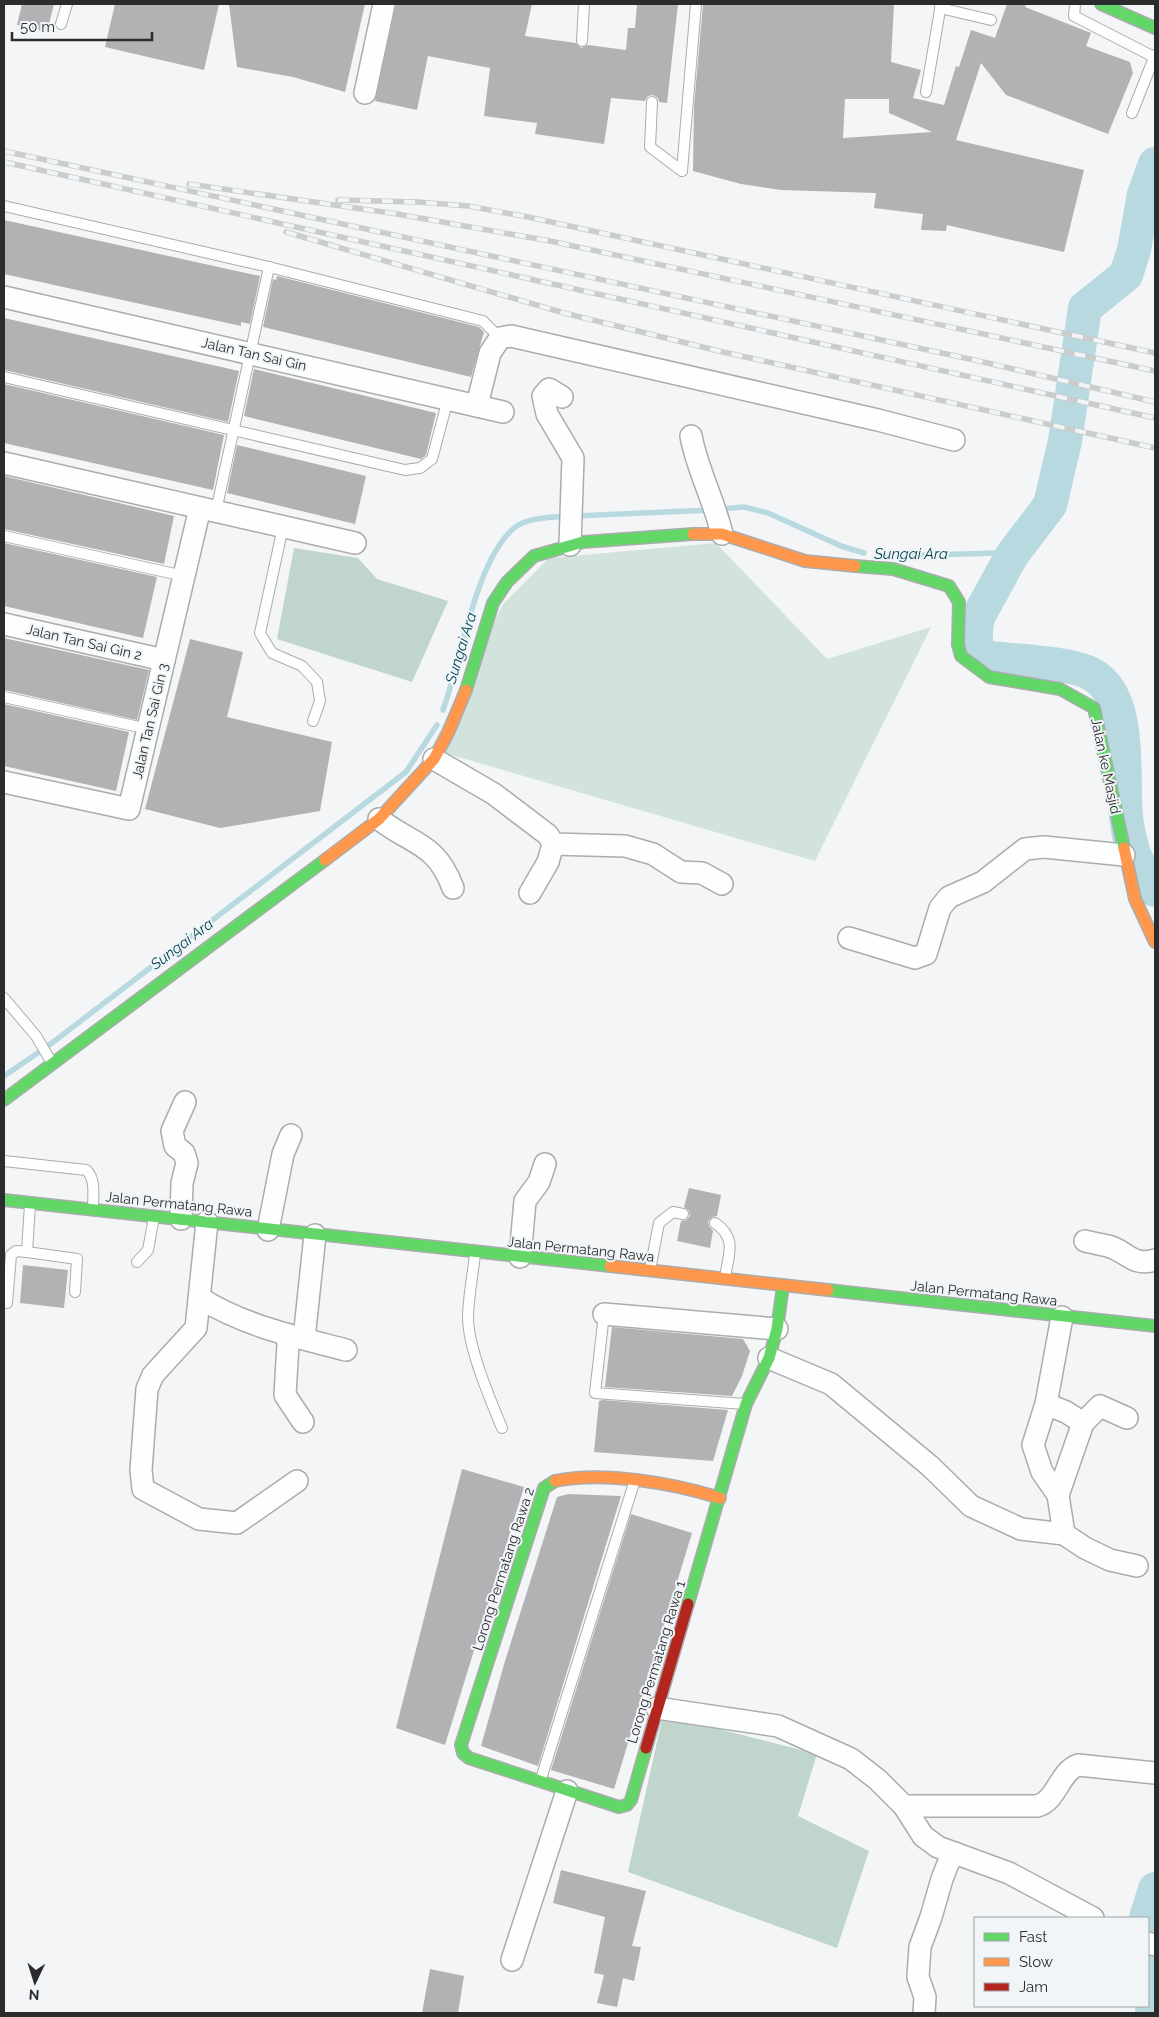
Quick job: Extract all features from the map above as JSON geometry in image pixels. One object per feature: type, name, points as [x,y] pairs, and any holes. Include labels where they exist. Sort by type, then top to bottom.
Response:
[{"type":"street","points":[[365,93],[384,4]]},
{"type":"street","points":[[1101,4],[1155,28]]},
{"type":"street","name":"Jalan Tan Sai Gin","points":[[4,297],[503,412]]},
{"type":"street","points":[[477,405],[490,353],[500,338],[512,336],[878,420],[954,440]]},
{"type":"street","points":[[562,396],[549,389],[544,396],[547,414],[573,458],[569,542]]},
{"type":"street","points":[[4,1100],[51,1062],[379,818],[434,759],[448,733],[464,693],[493,603],[507,582],[534,556],[569,542],[674,534],[721,528],[694,456],[691,436]]},
{"type":"street","points":[[4,463],[355,543]]},
{"type":"street","name":"Jalan Tan Sai Gin 3","points":[[4,782],[129,809],[184,576],[208,510]]},
{"type":"street","name":"Jalan ke Masjid","points":[[721,528],[805,561],[893,569],[949,586],[959,602],[958,644],[961,656],[989,677],[1060,689],[1094,708],[1134,900],[1155,942]]},
{"type":"street","name":"Jalan Tan Sai Gin 2","points":[[4,624],[164,660]]},
{"type":"street","points":[[434,759],[494,794],[548,835],[553,844],[548,862],[530,893]]},
{"type":"street","points":[[379,818],[425,846],[438,858],[447,872],[453,888]]},
{"type":"street","points":[[553,844],[625,846],[653,854],[681,872],[702,873],[722,884]]},
{"type":"street","points":[[849,938],[915,958],[920,957],[926,954],[940,908],[945,902],[950,897],[983,882],[1025,849],[1044,847],[1124,854]]},
{"type":"street","points":[[181,1219],[182,1183],[187,1163],[184,1153],[174,1146],[172,1131],[185,1102]]},
{"type":"street","points":[[268,1230],[283,1154],[290,1135]]},
{"type":"street","points":[[520,1257],[525,1201],[539,1182],[545,1164]]},
{"type":"street","name":"Jalan Permatang Rawa","points":[[4,1200],[1155,1326]]},
{"type":"street","points":[[207,1222],[196,1328],[153,1375],[147,1388],[141,1470],[143,1489],[199,1520],[237,1523],[297,1481]]},
{"type":"street","points":[[303,1422],[285,1395],[288,1344],[295,1336],[315,1235]]},
{"type":"street","points":[[1085,1241],[1120,1250],[1129,1258],[1148,1263],[1155,1260]]},
{"type":"street","name":"Lorong Permatang Rawa 1","points":[[567,1791],[619,1807],[627,1805],[632,1800],[657,1708],[715,1519],[746,1404],[769,1358],[777,1329],[783,1286]]},
{"type":"street","points":[[200,1298],[222,1312],[295,1336],[346,1350]]},
{"type":"street","points":[[604,1314],[777,1329]]},
{"type":"street","points":[[1062,1316],[1046,1404],[1033,1445],[1042,1472],[1058,1496],[1064,1534]]},
{"type":"street","points":[[769,1358],[830,1384],[930,1466],[971,1506],[1021,1529],[1064,1534],[1084,1548],[1110,1560],[1137,1566]]},
{"type":"street","points":[[1046,1404],[1066,1412],[1083,1423]]},
{"type":"street","points":[[1058,1496],[1083,1423],[1100,1406],[1127,1418]]},
{"type":"street","name":"Lorong Permatang Rawa 2","points":[[540,1783],[469,1758],[461,1746],[544,1488],[553,1482],[572,1478],[692,1488],[720,1498]]},
{"type":"street","points":[[657,1708],[778,1726],[852,1758],[904,1806],[923,1836],[938,1847],[1009,1873],[1091,1917]]},
{"type":"street","points":[[904,1806],[1037,1806],[1044,1804],[1069,1769],[1078,1765],[1155,1773]]},
{"type":"street","points":[[512,1960],[567,1791],[540,1783]]},
{"type":"street","points":[[924,2013],[925,1997],[918,1977],[920,1947],[942,1879],[949,1861],[955,1853]]},
{"type":"lane","points":[[61,24],[67,4]]},
{"type":"lane","points":[[582,41],[584,4]]},
{"type":"lane","points":[[652,102],[650,146],[682,171],[696,4]]},
{"type":"lane","points":[[1075,4],[1074,16],[1155,56],[1132,112]]},
{"type":"lane","points":[[926,92],[941,6],[991,20]]},
{"type":"lane","points":[[4,206],[269,267],[483,321],[500,338]]},
{"type":"lane","points":[[208,510],[233,432],[269,267]]},
{"type":"lane","points":[[4,377],[233,432],[405,470],[420,468],[432,458],[448,399]]},
{"type":"lane","points":[[283,527],[260,633],[272,653],[302,666],[317,682],[320,701],[313,722]]},
{"type":"lane","points":[[4,536],[184,576]]},
{"type":"lane","points":[[4,696],[148,729]]},
{"type":"lane","points":[[4,998],[36,1036],[51,1062]]},
{"type":"lane","points":[[4,1161],[86,1170],[91,1174],[93,1210]]},
{"type":"lane","points":[[27,1252],[30,1203]]},
{"type":"lane","points":[[650,1271],[659,1223],[673,1212],[683,1214]]},
{"type":"lane","points":[[137,1262],[148,1250],[154,1216]]},
{"type":"lane","points":[[715,1223],[727,1231],[730,1241],[725,1280]]},
{"type":"lane","points":[[7,1303],[11,1255],[16,1251],[77,1259],[75,1292]]},
{"type":"lane","points":[[476,1253],[468,1318],[470,1334],[484,1385],[502,1428]]},
{"type":"lane","points":[[604,1314],[596,1393],[746,1404]]},
{"type":"lane","points":[[540,1783],[634,1482]]},
{"type":"shaded area","points":[[716,543],[827,659],[931,627],[815,861],[431,749],[503,604],[549,558]]},
{"type":"green space","points":[[294,548],[358,558],[377,579],[448,601],[412,682],[277,639]]},
{"type":"green space","points":[[663,1715],[817,1754],[798,1816],[869,1851],[837,1948],[628,1872]]},
{"type":"building","points":[[22,4],[54,4],[47,32],[17,25]]},
{"type":"building","points":[[115,4],[219,4],[204,70],[105,47]]},
{"type":"building","points":[[229,4],[365,4],[345,92],[293,77],[237,67]]},
{"type":"building","points":[[396,4],[532,4],[525,36],[576,43],[581,48],[588,45],[626,50],[628,28],[635,28],[637,4],[678,4],[667,103],[659,102],[658,98],[653,95],[648,96],[645,101],[611,98],[604,144],[535,134],[537,123],[484,116],[490,68],[428,56],[417,110],[375,101]]},
{"type":"building","points":[[703,4],[894,4],[891,62],[921,70],[913,98],[944,105],[956,66],[959,67],[971,30],[995,38],[1007,4],[1026,4],[1025,7],[1091,33],[1086,46],[1130,62],[1133,73],[1108,134],[1006,95],[981,63],[956,140],[1084,170],[1064,252],[947,225],[946,231],[921,230],[923,214],[874,208],[876,193],[781,190],[741,184],[693,171],[694,106]],"holes":[[[845,99],[889,99],[889,113],[932,132],[843,138]]]},
{"type":"building","points":[[4,220],[260,276],[250,324],[241,322],[241,326],[4,274]]},
{"type":"building","points":[[277,276],[479,327],[484,332],[471,377],[263,327],[273,279],[276,280]]},
{"type":"building","points":[[4,318],[239,371],[228,422],[4,370]]},
{"type":"building","points":[[254,369],[436,413],[426,455],[421,459],[244,416]]},
{"type":"building","points":[[4,384],[224,435],[213,490],[4,443]]},
{"type":"building","points":[[237,445],[366,476],[355,524],[227,493]]},
{"type":"building","points":[[4,476],[174,516],[164,564],[4,529]]},
{"type":"building","points":[[4,543],[157,577],[143,638],[4,606]]},
{"type":"building","points":[[4,638],[149,670],[137,720],[4,690]]},
{"type":"building","points":[[190,639],[243,652],[227,717],[332,742],[320,811],[220,828],[145,809]]},
{"type":"building","points":[[4,704],[129,732],[116,791],[4,766]]},
{"type":"building","points":[[689,1188],[721,1195],[717,1216],[712,1217],[708,1221],[713,1231],[710,1248],[677,1241],[681,1221],[686,1220],[690,1216],[689,1211],[684,1207]]},
{"type":"building","points":[[23,1265],[68,1270],[64,1308],[20,1303]]},
{"type":"building","points":[[612,1327],[743,1339],[750,1351],[742,1376],[732,1396],[605,1387]]},
{"type":"building","points":[[599,1401],[728,1410],[713,1461],[594,1452]]},
{"type":"building","points":[[462,1469],[524,1487],[445,1745],[396,1728]]},
{"type":"building","points":[[568,1494],[621,1496],[538,1766],[481,1746],[505,1661],[557,1497]]},
{"type":"building","points":[[631,1514],[692,1533],[614,1789],[551,1770]]},
{"type":"building","points":[[561,1870],[646,1891],[632,1946],[641,1947],[634,1981],[623,1978],[617,2007],[597,2003],[604,1975],[594,1973],[605,1917],[553,1903]]},
{"type":"building","points":[[430,1969],[464,1976],[458,2013],[422,2013]]},
{"type":"waterway","points":[[1155,164],[1144,194],[1134,250],[1126,275],[1085,308],[1065,441],[1050,505],[1012,555],[978,617],[976,626],[976,645],[979,654],[989,658],[1070,667],[1091,674],[1105,685],[1114,700],[1120,718],[1125,760],[1126,817],[1130,840],[1139,864],[1155,890]]},
{"type":"waterway","name":"Sungai Ara","points":[[720,509],[744,507],[768,513],[841,546],[864,553]]},
{"type":"waterway","name":"Sungai Ara","points":[[575,516],[711,510]]},
{"type":"waterway","name":"Sungai Ara","points":[[443,710],[479,587],[500,543],[520,524],[539,519],[566,516]]},
{"type":"waterway","name":"Sungai Ara","points":[[893,556],[998,553],[1012,555]]},
{"type":"waterway","name":"Sungai Ara","points":[[4,1076],[48,1046],[406,772],[437,725]]},
{"type":"waterway","points":[[1146,1917],[1155,1889]]},
{"type":"waterway","points":[[1149,1962],[1154,1985],[1152,2013]]},
{"type":"railway","points":[[4,151],[979,361],[1155,402]]},
{"type":"railway","points":[[4,162],[1155,418]]},
{"type":"railway","points":[[189,184],[397,214],[550,241],[1155,371]]},
{"type":"railway","points":[[338,200],[418,202],[468,206],[528,217],[1155,353]]},
{"type":"railway","points":[[286,232],[564,313],[723,352],[1155,448]]},
{"type":"traffic: fast","points":[[1101,4],[1155,28]]},
{"type":"traffic: fast","points":[[466,690],[493,603],[507,582],[534,556],[583,542],[693,534]]},
{"type":"traffic: fast","points":[[855,566],[893,569],[949,586],[959,602],[958,645],[961,656],[989,677],[1060,689],[1094,708],[1124,848]]},
{"type":"traffic: fast","points":[[4,1100],[325,860]]},
{"type":"traffic: fast","points":[[4,1200],[610,1266]]},
{"type":"traffic: fast","points":[[688,1604],[746,1404],[769,1358],[777,1329],[783,1286]]},
{"type":"traffic: fast","points":[[828,1290],[1155,1326]]},
{"type":"traffic: fast","points":[[555,1481],[544,1488],[461,1745],[463,1753],[469,1758],[619,1807],[627,1805],[631,1800],[646,1748]]},
{"type":"traffic: slow","points":[[693,534],[722,534],[805,561],[855,566]]},
{"type":"traffic: slow","points":[[325,860],[379,819],[434,759],[448,733],[466,690]]},
{"type":"traffic: slow","points":[[1124,848],[1135,899],[1155,942]]},
{"type":"traffic: slow","points":[[610,1266],[828,1290]]},
{"type":"traffic: slow","points":[[555,1481],[594,1477],[638,1480],[660,1483],[720,1498]]},
{"type":"traffic: jam","points":[[646,1748],[688,1604]]}]
